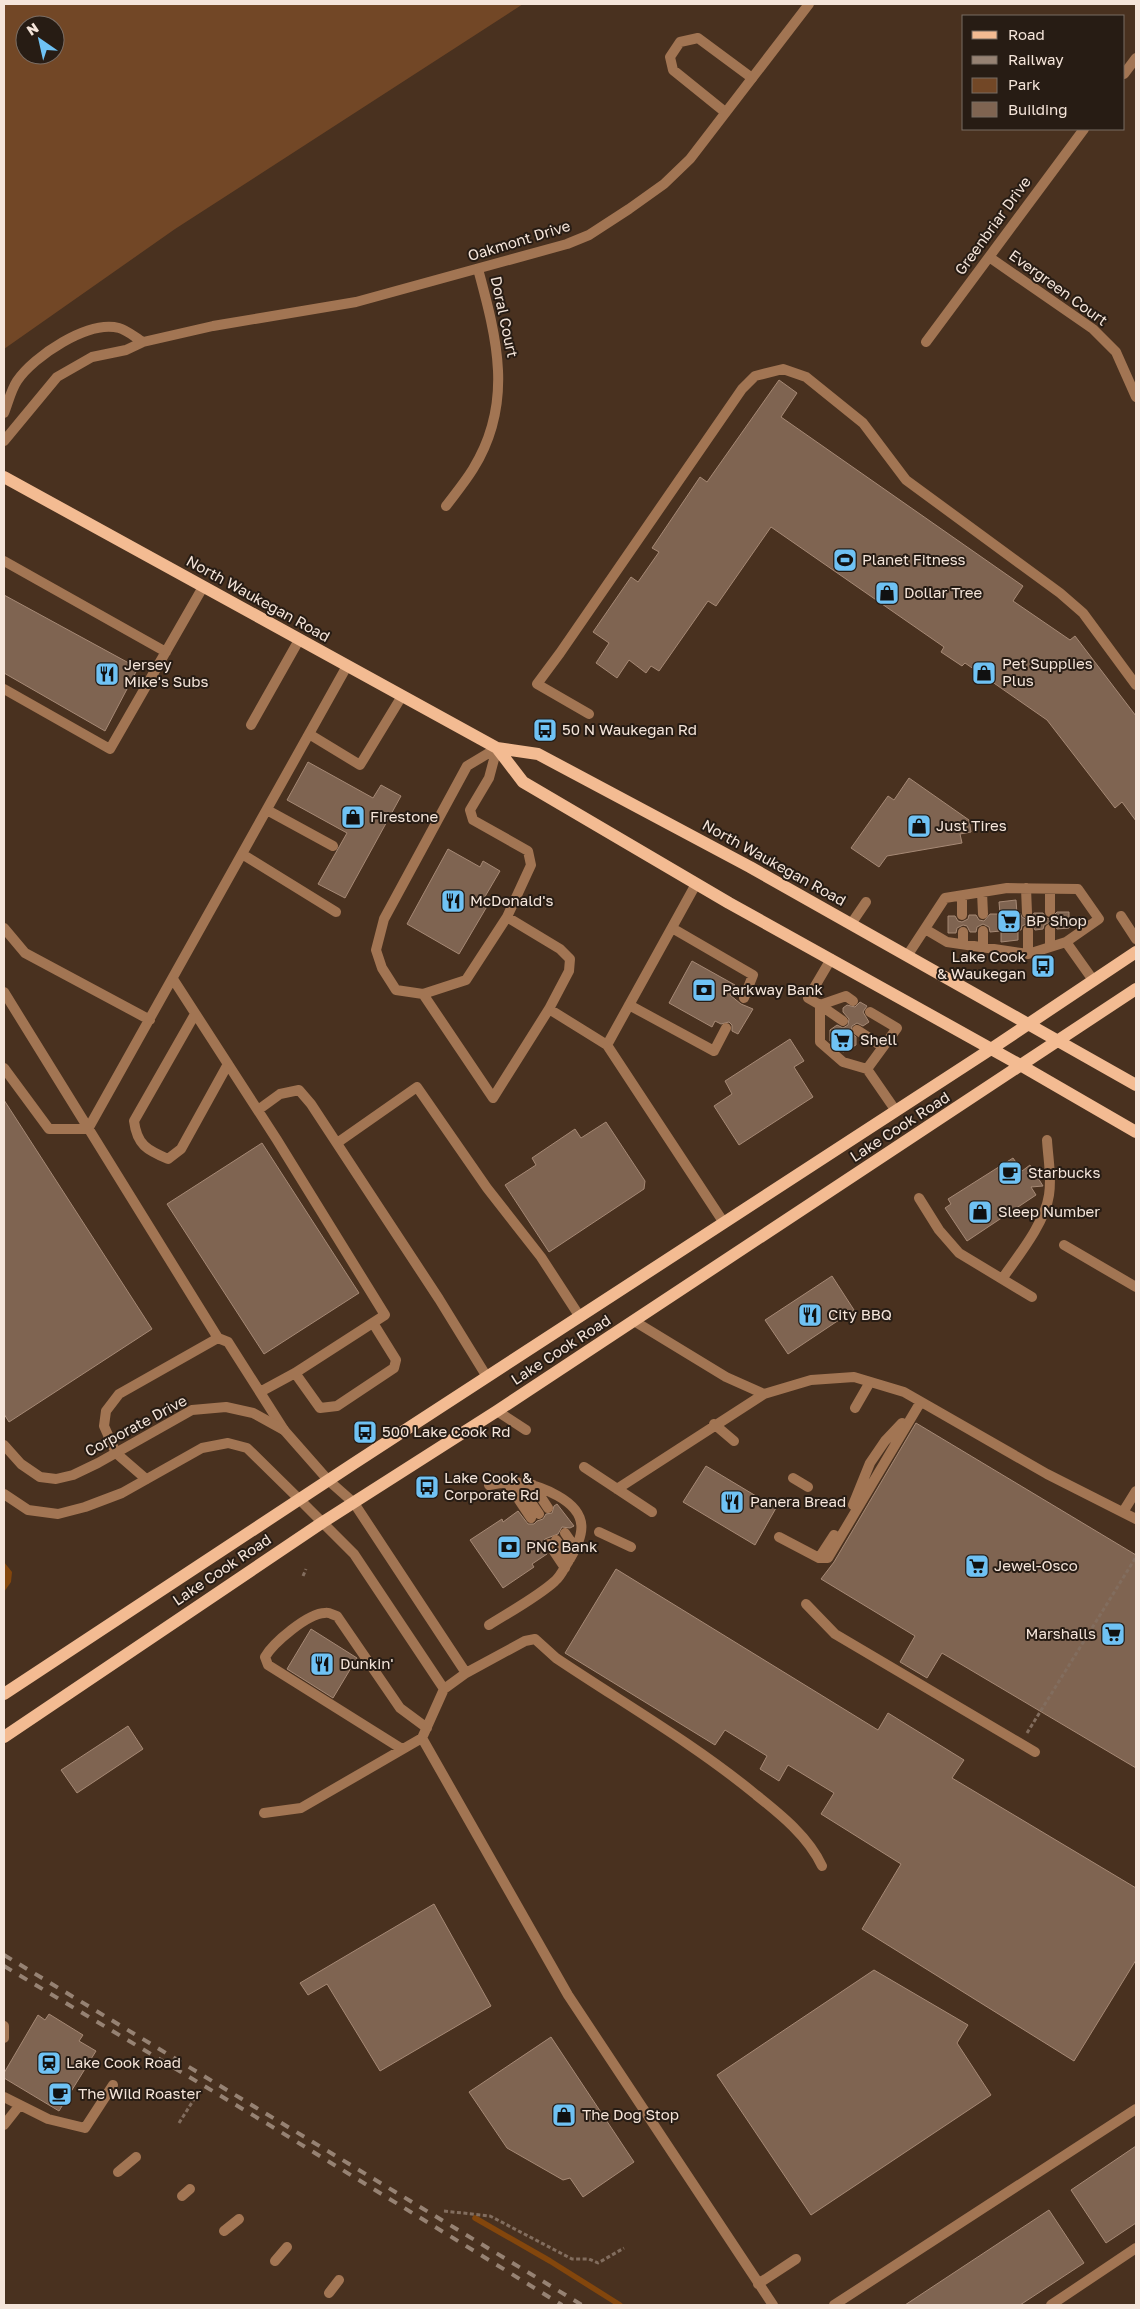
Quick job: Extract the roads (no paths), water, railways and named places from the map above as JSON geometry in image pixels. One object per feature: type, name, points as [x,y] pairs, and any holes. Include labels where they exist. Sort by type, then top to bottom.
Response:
[{"type":"main road","name":"North Waukegan Road","points":[[4,477],[497,748],[538,754],[750,867],[1136,1085]]},
{"type":"main road","name":"North Waukegan Road","points":[[497,748],[523,782],[696,884],[1022,1066],[1136,1132]]},
{"type":"main road","name":"Lake Cook Road","points":[[4,1694],[328,1480],[991,1049],[1136,952]]},
{"type":"main road","name":"Lake Cook Road","points":[[4,1737],[322,1522],[497,1411],[1136,989]]},
{"type":"street","name":"Oakmont Drive","points":[[4,441],[58,377],[92,357],[126,350],[143,342],[214,326],[356,302],[478,270],[567,244],[589,235],[664,184],[690,159],[808,4]]},
{"type":"street","points":[[725,112],[673,70],[670,57],[680,42],[698,38],[752,78]]},
{"type":"street","points":[[1125,73],[1136,58]]},
{"type":"street","name":"Greenbriar Drive","points":[[926,342],[1083,130]]},
{"type":"street","name":"Evergreen Court","points":[[989,257],[1093,329],[1116,352],[1136,397]]},
{"type":"street","name":"Doral Court","points":[[446,506],[473,469],[484,448],[495,418],[500,384],[499,358],[494,329],[478,270]]},
{"type":"street","points":[[4,414],[16,382],[32,364],[67,340],[89,330],[119,328],[143,342]]},
{"type":"street","points":[[589,714],[537,684],[742,388],[755,376],[783,369],[806,377],[863,423],[906,480],[1060,593],[1083,613],[1136,685]]},
{"type":"street","points":[[4,563],[166,652]]},
{"type":"street","points":[[4,689],[110,749],[203,587]]},
{"type":"street","points":[[251,725],[299,640]]},
{"type":"street","points":[[88,1129],[347,666]]},
{"type":"street","points":[[309,734],[360,765],[402,696]]},
{"type":"street","points":[[497,748],[489,778],[470,810],[473,820],[528,851],[531,866],[507,916],[466,980],[423,994],[396,990],[382,968],[376,950],[384,919],[467,766],[497,748]]},
{"type":"street","points":[[267,810],[334,846]]},
{"type":"street","points":[[242,854],[336,912]]},
{"type":"street","points":[[607,1045],[696,884]]},
{"type":"street","points":[[907,956],[945,898],[1007,888],[1078,889],[1099,919],[1066,942],[1028,954],[947,942],[925,929]]},
{"type":"street","points":[[1026,888],[1027,913]]},
{"type":"street","points":[[1050,889],[1050,912]]},
{"type":"street","points":[[982,892],[982,914]]},
{"type":"street","points":[[962,896],[962,915]]},
{"type":"street","points":[[851,924],[866,902]]},
{"type":"street","points":[[423,994],[493,1098],[549,1009],[569,971],[570,958],[560,949],[507,916]]},
{"type":"street","points":[[1122,916],[1136,939]]},
{"type":"street","points":[[4,928],[24,953],[150,1020]]},
{"type":"street","points":[[672,928],[753,975],[744,998]]},
{"type":"street","points":[[1050,929],[1050,948]]},
{"type":"street","points":[[1028,930],[1028,954]]},
{"type":"street","points":[[983,931],[983,948]]},
{"type":"street","points":[[963,932],[963,944]]},
{"type":"street","points":[[1066,942],[1094,980]]},
{"type":"street","points":[[832,959],[808,998],[843,1021]]},
{"type":"street","points":[[173,979],[258,1110],[386,1316],[295,1373],[260,1392]]},
{"type":"street","points":[[4,992],[218,1338],[228,1342],[284,1430]]},
{"type":"street","points":[[820,1005],[846,996],[853,1001]]},
{"type":"street","points":[[629,1005],[714,1051],[726,1028]]},
{"type":"street","points":[[820,1005],[820,1042],[843,1062],[867,1069],[896,1111]]},
{"type":"street","points":[[549,1009],[607,1045],[724,1223]]},
{"type":"street","points":[[867,1069],[896,1028],[870,1012]]},
{"type":"street","points":[[195,1014],[134,1121],[136,1136],[148,1151],[168,1160],[181,1149],[228,1064]]},
{"type":"street","points":[[857,1030],[883,1047]]},
{"type":"street","points":[[4,1068],[49,1129],[88,1129]]},
{"type":"street","points":[[337,1143],[417,1088],[487,1188],[541,1257],[580,1316]]},
{"type":"street","points":[[258,1110],[280,1094],[299,1090],[337,1143],[439,1299],[487,1377]]},
{"type":"street","points":[[1002,1279],[1025,1246],[1046,1207],[1049,1194],[1047,1140]]},
{"type":"street","points":[[919,1198],[939,1230],[959,1253],[1032,1297]]},
{"type":"street","points":[[1064,1245],[1136,1287]]},
{"type":"street","points":[[634,1321],[726,1376],[764,1394]]},
{"type":"street","points":[[295,1373],[320,1408],[337,1406],[394,1368],[396,1360],[373,1323]]},
{"type":"street","points":[[146,1479],[116,1453],[104,1426],[106,1411],[119,1394],[218,1338]]},
{"type":"street","points":[[618,1488],[714,1424],[764,1394],[811,1380],[854,1377],[904,1392],[918,1402],[1048,1474],[1136,1519]]},
{"type":"street","points":[[855,1408],[870,1382]]},
{"type":"street","points":[[779,1537],[819,1558],[828,1558],[918,1402]]},
{"type":"street","name":"Corporate Drive","points":[[4,1445],[21,1464],[40,1477],[56,1479],[73,1475],[192,1410],[226,1407],[253,1413],[284,1430],[328,1480],[354,1503],[466,1673]]},
{"type":"street","points":[[497,1411],[526,1430]]},
{"type":"street","points":[[714,1424],[734,1440]]},
{"type":"street","points":[[4,1494],[28,1510],[58,1514],[85,1507],[122,1493],[202,1448],[228,1443],[248,1448],[354,1554],[444,1690]]},
{"type":"street","points":[[584,1466],[652,1512]]},
{"type":"street","points":[[793,1478],[808,1487]]},
{"type":"street","points":[[512,1482],[535,1516]]},
{"type":"street","points":[[489,1485],[512,1482],[533,1485],[544,1489],[566,1500],[580,1516],[583,1528],[579,1545],[556,1580],[489,1625]]},
{"type":"street","points":[[533,1485],[548,1508]]},
{"type":"street","points":[[1123,1512],[1136,1491]]},
{"type":"street","points":[[599,1532],[631,1546]]},
{"type":"street","points":[[567,1563],[557,1539],[576,1549]]},
{"type":"street","points":[[806,1604],[835,1634],[1035,1752]]},
{"type":"street","points":[[402,1749],[268,1665],[265,1657],[278,1640],[304,1622],[326,1612],[337,1616],[400,1708],[427,1728]]},
{"type":"street","points":[[264,1813],[301,1808],[422,1738],[444,1690],[466,1673],[525,1641],[536,1639],[556,1658],[710,1758],[739,1780],[778,1812],[814,1849],[822,1866]]},
{"type":"street","points":[[422,1738],[568,1995],[773,2305]]},
{"type":"street","points":[[4,2026],[4,2038]]},
{"type":"street","points":[[4,2097],[48,2119],[85,2128],[113,2085]]},
{"type":"street","points":[[4,2125],[19,2106]]},
{"type":"street","points":[[834,2305],[1136,2109]]},
{"type":"street","points":[[118,2172],[136,2157]]},
{"type":"street","points":[[224,2230],[239,2219]]},
{"type":"street","points":[[274,2260],[281,2256],[287,2247]]},
{"type":"street","points":[[1051,2305],[1136,2248]]},
{"type":"street","points":[[758,2284],[796,2259]]},
{"type":"street","points":[[329,2292],[339,2280]]},
{"type":"waterway","points":[[475,2218],[550,2261],[620,2305]]},
{"type":"railway","points":[[4,1955],[582,2305]]},
{"type":"railway","points":[[4,1966],[271,2126],[562,2305]]},
{"type":"place","name":"Planet Fitness","points":[[845,560]]},
{"type":"place","name":"Dollar Tree","points":[[887,593]]},
{"type":"place","name":"Pet Supplies Plus","points":[[984,673]]},
{"type":"place","name":"Jersey Mike's Subs","points":[[107,674]]},
{"type":"place","name":"50 N Waukegan Rd","points":[[545,730]]},
{"type":"place","name":"Firestone","points":[[353,817]]},
{"type":"place","name":"Just Tires","points":[[919,826]]},
{"type":"place","name":"McDonald's","points":[[453,901]]},
{"type":"place","name":"BP Shop","points":[[1009,921]]},
{"type":"place","name":"Lake Cook & Waukegan","points":[[1043,966]]},
{"type":"place","name":"Parkway Bank","points":[[704,990]]},
{"type":"place","name":"Shell","points":[[842,1040]]},
{"type":"place","name":"Starbucks","points":[[1010,1173]]},
{"type":"place","name":"Sleep Number","points":[[980,1212]]},
{"type":"place","name":"City BBQ","points":[[810,1315]]},
{"type":"place","name":"500 Lake Cook Rd","points":[[365,1432]]},
{"type":"place","name":"Lake Cook & Corporate Rd","points":[[427,1487]]},
{"type":"place","name":"Panera Bread","points":[[732,1502]]},
{"type":"place","name":"PNC Bank","points":[[509,1547]]},
{"type":"place","name":"Jewel-Osco","points":[[977,1566]]},
{"type":"place","name":"Marshalls","points":[[1113,1634]]},
{"type":"place","name":"Dunkin'","points":[[322,1664]]},
{"type":"place","name":"Lake Cook Road","points":[[49,2063]]},
{"type":"place","name":"The Wild Roaster","points":[[60,2094]]},
{"type":"place","name":"The Dog Stop","points":[[564,2115]]}]
